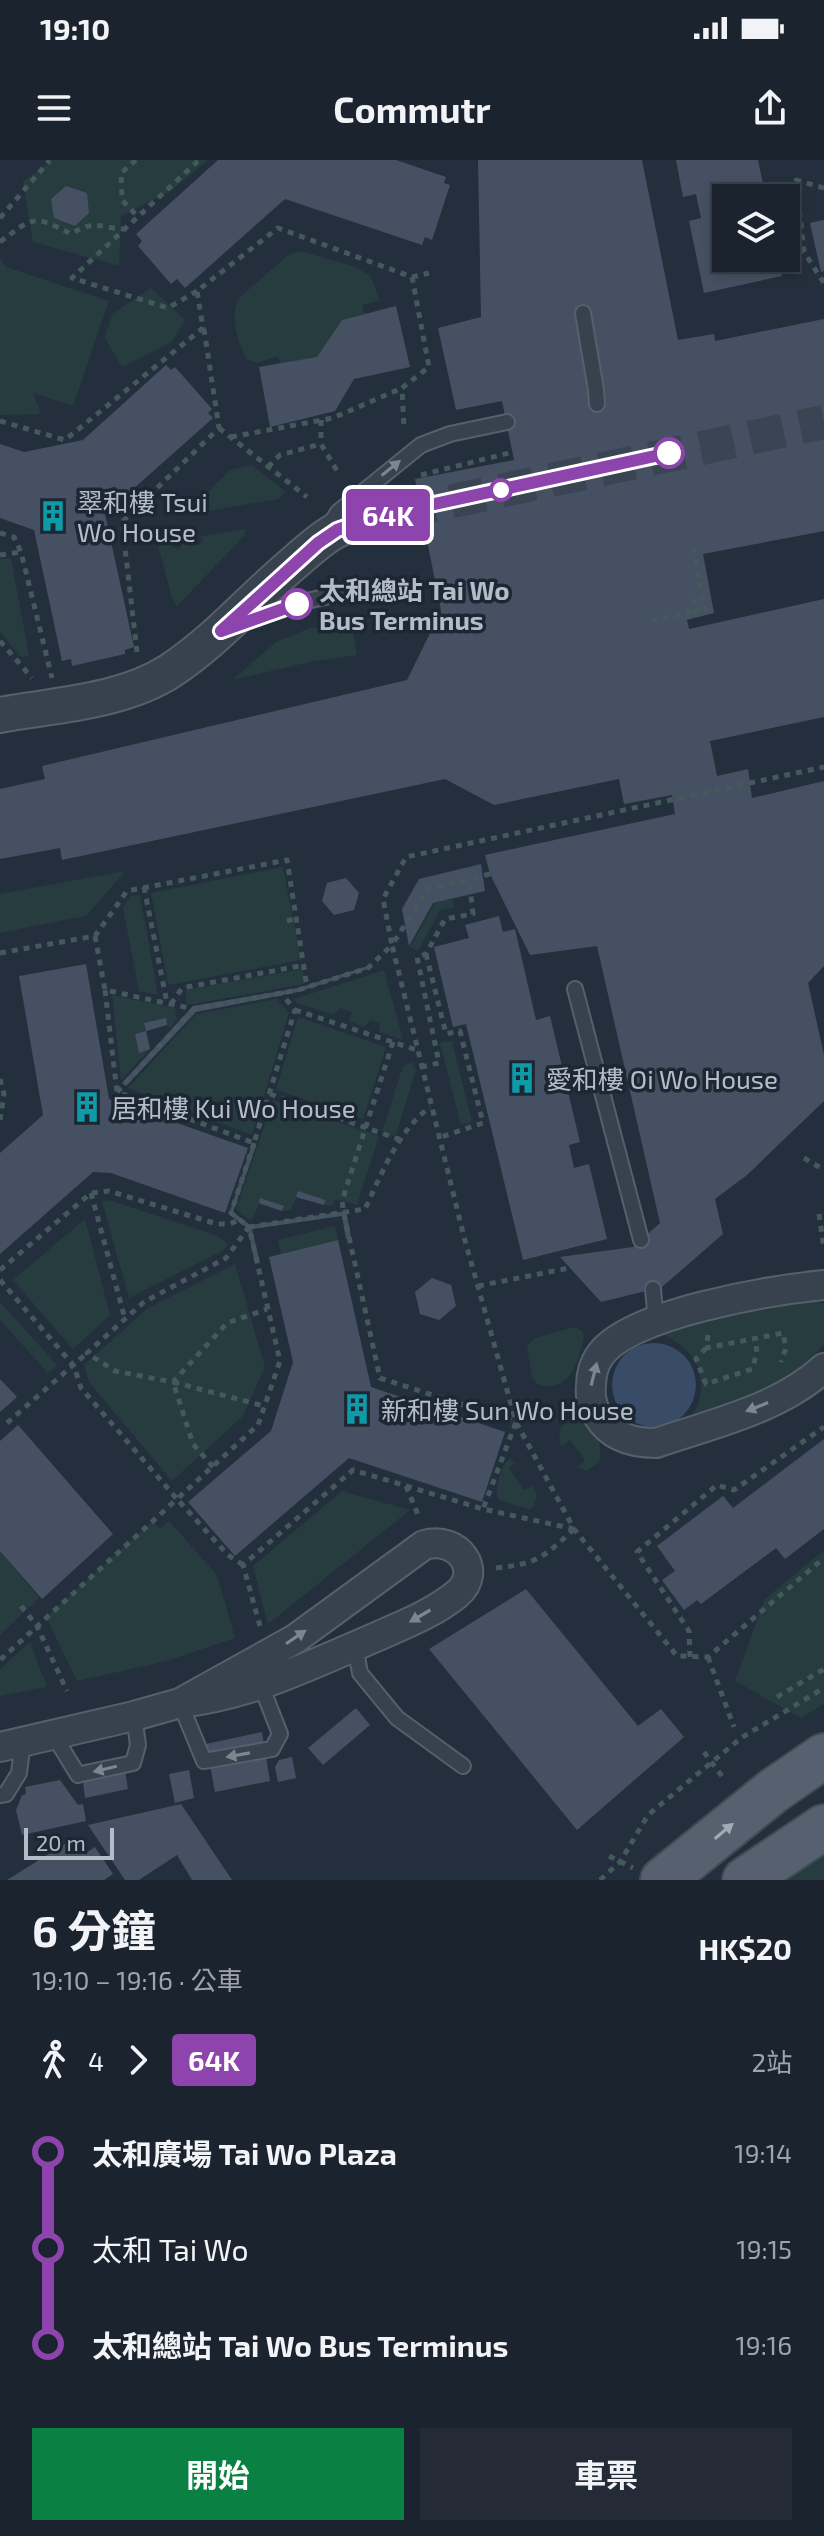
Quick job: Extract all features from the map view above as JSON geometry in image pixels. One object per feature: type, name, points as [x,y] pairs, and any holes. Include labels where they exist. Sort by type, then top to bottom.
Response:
[{"type":"main road","points":[[650,1875],[824,1756]]},
{"type":"main road","points":[[745,1880],[824,1827]]},
{"type":"street","points":[[0,715],[98,698],[167,673],[221,631],[318,543],[337,530],[370,518],[401,512]]},
{"type":"street","points":[[824,1285],[777,1289],[712,1303],[656,1321],[609,1345],[599,1357],[591,1375],[590,1393],[597,1414],[607,1428],[622,1438],[656,1443],[780,1398],[811,1380],[824,1368]]},
{"type":"street","points":[[11,1744],[180,1703],[259,1663],[424,1545],[443,1542],[456,1548],[466,1562],[467,1579],[455,1596],[406,1624],[355,1646],[259,1663]]},
{"type":"lane","points":[[583,313],[597,404]]},
{"type":"lane","points":[[318,543],[338,512],[421,445],[450,434],[507,422]]},
{"type":"lane","points":[[221,631],[302,602],[365,588]]},
{"type":"lane","points":[[575,989],[641,1240]]},
{"type":"lane","points":[[653,1289],[656,1321]]},
{"type":"lane","points":[[355,1646],[360,1673],[397,1718],[463,1766]]},
{"type":"lane","points":[[180,1703],[204,1761],[272,1749],[280,1734],[259,1663]]},
{"type":"lane","points":[[53,1734],[78,1775],[133,1763],[138,1745],[134,1716]]},
{"type":"lane","points":[[0,1795],[6,1794],[19,1773],[11,1744]]},
{"type":"path","points":[[0,218],[50,160]]},
{"type":"path","points":[[136,160],[121,173],[122,200],[138,217]]},
{"type":"path","points":[[199,160],[72,278],[168,308],[197,291],[278,228],[412,277],[429,273]]},
{"type":"path","points":[[824,188],[796,180],[804,252],[824,282]]},
{"type":"path","points":[[0,242],[25,221],[45,220],[71,234],[86,224],[124,229]]},
{"type":"path","points":[[231,437],[333,418],[402,388],[429,367],[412,277]]},
{"type":"path","points":[[197,291],[219,428],[307,497]]},
{"type":"path","points":[[0,421],[65,440],[203,328]]},
{"type":"path","points":[[402,388],[404,428]]},
{"type":"path","points":[[321,420],[321,444],[339,474]]},
{"type":"path","points":[[139,664],[122,522],[219,428]]},
{"type":"path","points":[[268,467],[280,455],[321,444]]},
{"type":"path","points":[[418,475],[513,452]]},
{"type":"path","points":[[0,533],[14,537],[21,552],[52,679]]},
{"type":"path","points":[[651,621],[705,610],[693,547]]},
{"type":"path","points":[[0,555],[21,552]]},
{"type":"path","points":[[693,598],[696,611]]},
{"type":"path","points":[[0,641],[35,682]]},
{"type":"path","points":[[824,767],[406,857],[383,899],[438,1138],[516,1422],[574,1529],[677,1656],[708,1657],[824,1558]]},
{"type":"path","points":[[0,953],[95,936],[127,891],[287,860],[309,985],[306,987]]},
{"type":"path","points":[[105,990],[194,1009],[306,987],[368,968],[392,945],[428,889],[490,874]]},
{"type":"path","points":[[438,1138],[483,1123],[460,1031],[446,1034],[426,954],[445,919],[473,914],[469,879]]},
{"type":"path","points":[[144,887],[169,1004]]},
{"type":"path","points":[[287,921],[297,918]]},
{"type":"path","points":[[95,936],[117,1092]]},
{"type":"path","points":[[154,941],[163,939]]},
{"type":"path","points":[[421,1067],[439,1063],[417,957],[426,954]]},
{"type":"path","points":[[169,1004],[182,988],[305,965]]},
{"type":"path","points":[[281,993],[295,1010],[332,1026],[417,1050]]},
{"type":"path","points":[[117,1092],[194,1009]]},
{"type":"path","points":[[0,1660],[258,1425],[280,1361],[249,1227],[231,1213],[295,1010]]},
{"type":"path","points":[[393,1042],[342,1201],[380,1378],[516,1422]]},
{"type":"path","points":[[0,1079],[0,1120]]},
{"type":"path","points":[[117,1092],[254,1143]]},
{"type":"path","points":[[270,1094],[401,1140]]},
{"type":"path","points":[[7,1423],[144,1302],[226,1258],[249,1227],[365,1209],[401,1140],[416,1118],[431,1107]]},
{"type":"path","points":[[804,1158],[824,1170]]},
{"type":"path","points":[[0,1270],[91,1193],[109,1191],[217,1224],[230,1224],[240,1219]]},
{"type":"path","points":[[91,1193],[125,1319]]},
{"type":"path","points":[[819,1214],[824,1249]]},
{"type":"path","points":[[478,1286],[569,1268]]},
{"type":"path","points":[[0,1280],[74,1366],[81,1388],[228,1555],[243,1565],[259,1663]]},
{"type":"path","points":[[712,1303],[706,1348],[696,1359],[706,1384],[752,1369],[757,1353],[755,1339]]},
{"type":"path","points":[[173,1382],[227,1323],[267,1309]]},
{"type":"path","points":[[706,1348],[783,1333],[786,1348],[779,1370],[780,1398]]},
{"type":"path","points":[[87,1353],[115,1371],[173,1382],[264,1406]]},
{"type":"path","points":[[173,1382],[193,1444],[213,1467]]},
{"type":"path","points":[[483,1509],[516,1422]]},
{"type":"path","points":[[690,1657],[689,1631],[637,1552],[717,1485],[734,1490],[824,1427]]},
{"type":"path","points":[[243,1565],[353,1470],[483,1509],[574,1529]]},
{"type":"path","points":[[405,1485],[421,1522]]},
{"type":"path","points":[[492,1569],[522,1566],[544,1557],[574,1529]]},
{"type":"path","points":[[21,1606],[37,1626],[67,1691]]},
{"type":"path","points":[[708,1657],[734,1727]]},
{"type":"path","points":[[777,1697],[824,1669]]},
{"type":"path","points":[[600,1880],[620,1862],[648,1815],[741,1738],[824,1688]]},
{"type":"path","points":[[704,1752],[724,1779]]},
{"type":"path","points":[[609,1856],[650,1875]]},
{"type":"green space","points":[[53,160],[208,160],[171,191],[121,216],[119,266],[33,242],[23,181]]},
{"type":"green space","points":[[300,251],[352,266],[370,275],[380,300],[362,305],[364,314],[342,320],[317,357],[280,364],[278,356],[257,363],[246,359],[235,321],[239,298],[288,255]]},
{"type":"green space","points":[[0,259],[6,267],[109,301],[73,406],[33,393],[41,414],[0,415]]},
{"type":"green space","points":[[151,288],[185,320],[172,342],[122,367],[105,338],[112,314]]},
{"type":"green space","points":[[252,465],[285,491],[279,499],[184,515],[230,470]]},
{"type":"green space","points":[[245,529],[245,535],[177,606],[172,599],[158,545],[169,543],[178,550],[183,543],[181,540],[189,539],[197,546],[203,540],[199,537]]},
{"type":"green space","points":[[11,558],[29,656],[21,657],[0,632],[0,559]]},
{"type":"green space","points":[[352,625],[357,655],[232,680],[276,642],[310,628]]},
{"type":"green space","points":[[283,867],[301,960],[168,985],[151,893]]},
{"type":"green space","points":[[125,871],[86,916],[0,933],[0,894]]},
{"type":"green space","points":[[140,895],[158,995],[139,991],[123,908],[130,896]]},
{"type":"green space","points":[[452,898],[454,907],[440,910],[418,951],[410,947],[435,903]]},
{"type":"green space","points":[[303,969],[305,984],[187,1005],[185,990]]},
{"type":"green space","points":[[384,970],[403,1040],[379,1032],[380,1023],[370,1020],[364,1027],[349,1021],[352,1012],[340,1008],[334,1015],[297,1003],[294,999]]},
{"type":"green space","points":[[112,995],[175,1008],[177,1020],[169,1029],[168,1025],[146,1031],[150,1049],[121,1080]]},
{"type":"green space","points":[[277,999],[289,1013],[252,1135],[128,1088],[196,1014]]},
{"type":"green space","points":[[298,1017],[386,1047],[363,1119],[276,1090]]},
{"type":"green space","points":[[452,1041],[472,1122],[461,1125],[440,1043]]},
{"type":"green space","points":[[412,1062],[416,1070],[396,1134],[391,1137],[381,1135],[403,1066]]},
{"type":"green space","points":[[273,1100],[379,1136],[357,1205],[335,1199],[334,1205],[328,1206],[296,1197],[291,1210],[282,1211],[259,1204],[251,1221],[236,1209]]},
{"type":"green space","points":[[109,1200],[218,1236],[228,1244],[222,1251],[129,1298],[102,1201]]},
{"type":"green space","points":[[85,1219],[110,1315],[73,1349],[13,1280]]},
{"type":"green space","points":[[335,1226],[338,1240],[281,1254],[278,1240]]},
{"type":"green space","points":[[235,1264],[265,1367],[243,1416],[172,1481],[89,1382],[84,1365],[148,1308]]},
{"type":"green space","points":[[801,1299],[824,1303],[824,1344],[811,1360],[757,1397],[688,1423],[700,1394],[698,1368],[683,1347],[656,1332],[775,1301]]},
{"type":"green space","points":[[0,1302],[57,1365],[48,1373],[0,1320]]},
{"type":"green space","points":[[571,1328],[583,1332],[584,1338],[571,1374],[558,1384],[539,1385],[532,1378],[527,1347],[535,1338]]},
{"type":"green space","points":[[576,1419],[593,1430],[599,1441],[599,1462],[587,1471],[577,1467],[585,1460],[570,1440],[562,1446],[559,1441],[561,1426]]},
{"type":"green space","points":[[510,1459],[516,1463],[509,1468],[524,1490],[533,1486],[537,1494],[534,1506],[529,1509],[497,1497],[500,1476]]},
{"type":"green space","points":[[342,1491],[410,1510],[268,1624],[253,1566]]},
{"type":"green space","points":[[153,1521],[160,1529],[169,1521],[217,1575],[235,1638],[167,1661],[77,1681],[46,1617]]},
{"type":"green space","points":[[824,1550],[824,1704],[801,1718],[735,1681],[765,1599]]},
{"type":"green space","points":[[0,1551],[39,1598],[0,1635]]},
{"type":"green space","points":[[30,1642],[47,1687],[0,1696],[0,1669]]},
{"type":"green space","points":[[824,1848],[824,1880],[788,1880],[798,1861]]},
{"type":"water","points":[[654,1343],[670,1346],[684,1355],[693,1369],[696,1385],[693,1401],[684,1415],[670,1424],[654,1427],[638,1424],[624,1415],[615,1401],[612,1385],[615,1369],[624,1355],[638,1346]]},
{"type":"building","points":[[218,160],[396,160],[446,177],[444,183],[450,185],[432,240],[425,237],[422,245],[285,199],[185,288],[177,279],[171,284],[138,246],[142,241],[136,234]]},
{"type":"building","points":[[478,160],[642,160],[678,340],[714,334],[715,341],[824,319],[824,531],[703,554],[714,613],[687,620],[689,629],[824,599],[824,717],[710,741],[717,776],[748,769],[752,798],[824,781],[824,966],[808,983],[824,1055],[824,1101],[747,1175],[715,1199],[723,1234],[662,1287],[601,1302],[560,1257],[633,1247],[660,1223],[597,946],[530,955],[490,874],[485,855],[675,814],[672,795],[624,804],[619,779],[494,805],[445,779],[62,860],[60,848],[0,859],[0,789],[45,779],[42,766],[407,680],[441,611],[415,479],[514,460],[502,401],[456,410],[438,328],[481,317]]},
{"type":"building","points":[[676,160],[758,160],[763,184],[712,184],[712,272],[781,272],[782,276],[704,293],[689,221],[701,218],[696,194],[683,197]]},
{"type":"building","points":[[66,186],[87,193],[89,213],[75,226],[54,218],[51,199]]},
{"type":"building","points":[[824,220],[824,271],[821,272],[810,223]]},
{"type":"building","points":[[396,306],[410,367],[354,379],[335,411],[270,427],[259,367],[317,357],[342,320]]},
{"type":"building","name":"翠和樓 Tsui Wo House","points":[[166,365],[171,370],[175,367],[212,409],[208,413],[213,418],[105,514],[134,647],[125,650],[125,654],[72,666],[71,659],[62,661],[34,530],[0,518],[0,444],[24,452],[83,440]]},
{"type":"building","points":[[481,864],[485,891],[433,903],[409,946],[402,909],[419,879]]},
{"type":"building","points":[[346,878],[359,893],[354,910],[334,915],[322,901],[327,883]]},
{"type":"building","name":"愛和樓 Oi Wo House","points":[[499,916],[503,932],[515,929],[536,1020],[550,1016],[580,1142],[569,1145],[574,1168],[589,1164],[607,1239],[523,1260],[466,1024],[453,1027],[434,947],[469,938],[465,925]]},
{"type":"building","name":"居和樓 Kui Wo House","points":[[86,964],[109,1099],[248,1148],[225,1213],[111,1173],[93,1172],[0,1254],[0,1153],[43,1115],[19,976]]},
{"type":"building","points":[[368,966],[368,969],[298,992],[196,1012],[126,1086],[122,1083],[193,1006],[298,988]]},
{"type":"building","points":[[166,1018],[167,1025],[146,1031],[144,1023]]},
{"type":"building","points":[[146,1031],[150,1049],[139,1053],[135,1034]]},
{"type":"building","points":[[252,1144],[256,1146],[233,1212],[250,1225],[346,1211],[351,1237],[346,1239],[342,1216],[252,1229],[260,1263],[255,1264],[248,1229],[229,1214]]},
{"type":"building","points":[[298,1191],[325,1200],[324,1205],[296,1197]]},
{"type":"building","points":[[260,1198],[284,1206],[282,1211],[259,1203]]},
{"type":"building","name":"新和樓 Sun Wo House","points":[[338,1240],[371,1387],[505,1432],[482,1502],[349,1458],[235,1556],[188,1502],[271,1431],[293,1362],[269,1257]]},
{"type":"building","points":[[432,1278],[451,1285],[456,1306],[439,1320],[420,1314],[415,1292]]},
{"type":"building","points":[[0,1379],[17,1397],[0,1412]]},
{"type":"building","points":[[18,1425],[113,1534],[42,1599],[0,1551],[0,1441]]},
{"type":"building","points":[[824,1439],[824,1529],[785,1559],[776,1548],[701,1604],[697,1600],[684,1610],[662,1580],[675,1571],[657,1546],[723,1496],[733,1508]]},
{"type":"building","points":[[526,1589],[638,1726],[661,1709],[684,1737],[577,1830],[429,1649]]},
{"type":"building","points":[[356,1708],[370,1725],[323,1765],[308,1748]]},
{"type":"building","points":[[262,1732],[270,1781],[215,1792],[206,1744]]},
{"type":"building","points":[[123,1757],[128,1789],[85,1798],[81,1766]]},
{"type":"building","points":[[292,1757],[296,1778],[278,1782],[275,1767],[279,1760]]},
{"type":"building","points":[[189,1770],[194,1798],[175,1803],[169,1774]]},
{"type":"building","points":[[60,1780],[78,1805],[83,1804],[86,1821],[22,1835],[16,1810],[22,1795],[26,1794],[25,1787]]},
{"type":"building","points":[[181,1804],[232,1880],[192,1880],[177,1855],[139,1880],[125,1880],[88,1825]]},
{"type":"building","points":[[76,1837],[86,1853],[95,1847],[113,1874],[104,1880],[7,1880]]},
{"type":"tunnel","points":[[401,512],[824,422]]},
{"type":"bus line","name":"64K","points":[[297,604],[221,631],[283,572],[337,530],[370,518],[669,453]]},
{"type":"place","name":"翠和樓 Tsui Wo House","points":[[53,516]]},
{"type":"place","name":"太和總站 Tai Wo Bus Terminus","points":[[297,604]]},
{"type":"place","name":"愛和樓 Oi Wo House","points":[[522,1078]]},
{"type":"place","name":"居和樓 Kui Wo House","points":[[87,1107]]},
{"type":"place","name":"新和樓 Sun Wo House","points":[[357,1409]]}]
